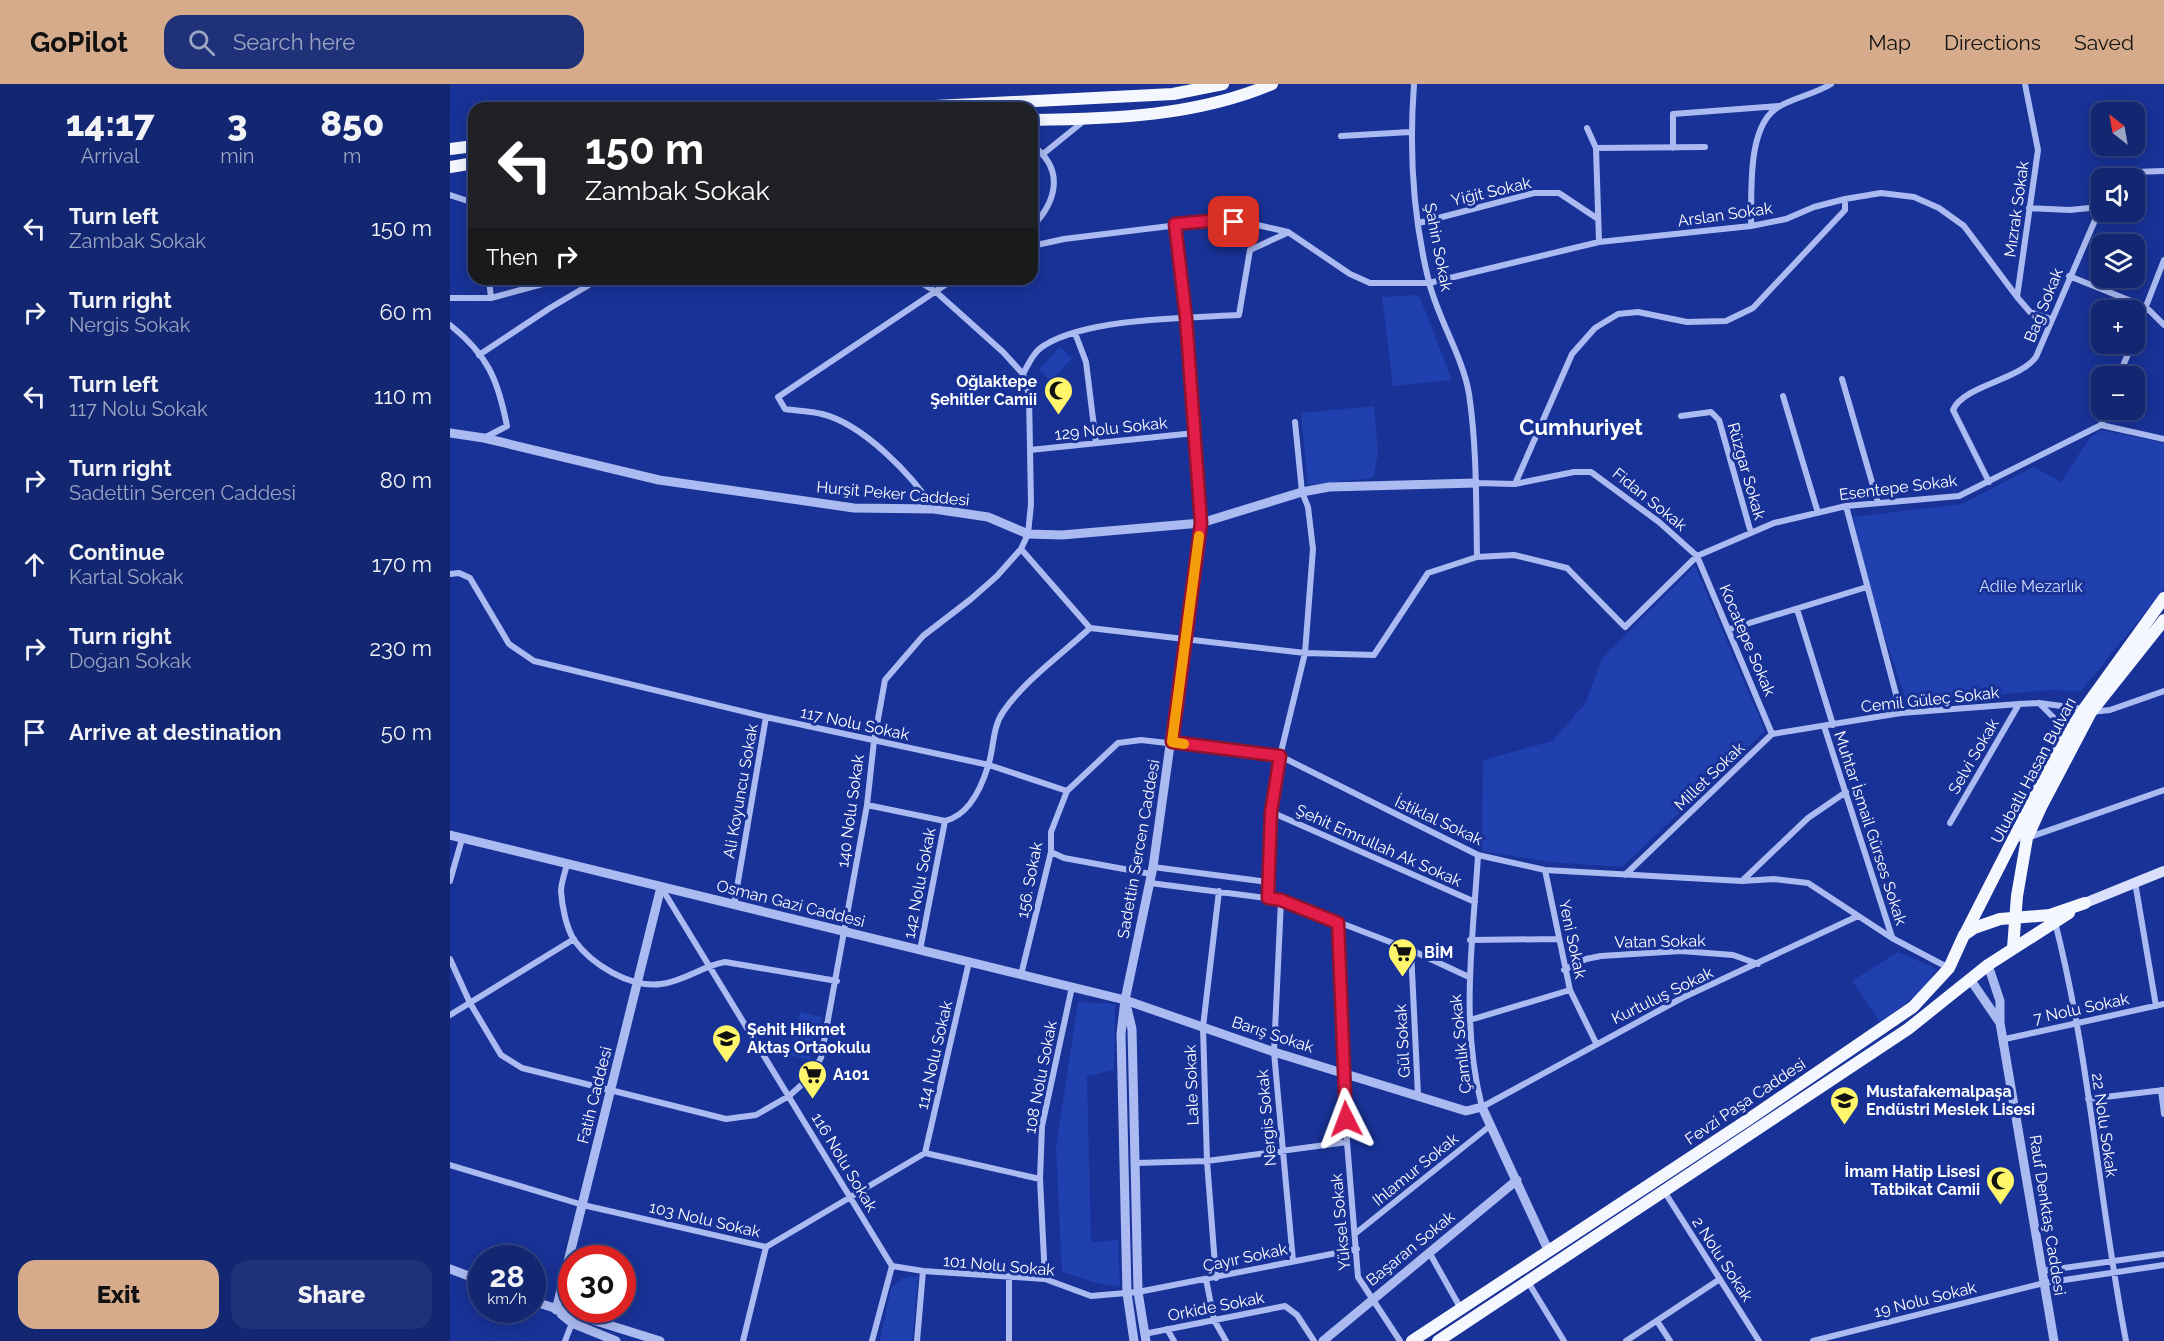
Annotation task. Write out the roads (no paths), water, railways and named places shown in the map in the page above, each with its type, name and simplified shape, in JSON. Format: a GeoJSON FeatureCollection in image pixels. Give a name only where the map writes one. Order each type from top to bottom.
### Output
{"type":"FeatureCollection","features":[{"type":"Feature","properties":{"kind":"main road"},"geometry":{"type":"LineString","coordinates":[[1038,103],[1173,94],[1223,84]]}},
{"type":"Feature","properties":{"kind":"main road"},"geometry":{"type":"LineString","coordinates":[[1038,120],[1179,111],[1227,100],[1272,84]]}},
{"type":"Feature","properties":{"kind":"main road"},"geometry":{"type":"LineString","coordinates":[[450,149],[468,147]]}},
{"type":"Feature","properties":{"kind":"main road"},"geometry":{"type":"LineString","coordinates":[[450,167],[468,165]]}},
{"type":"Feature","properties":{"kind":"main road","name":"Ulubatlı Hasan Bulvarı"},"geometry":{"type":"LineString","coordinates":[[2013,948],[2021,838],[2061,746],[2164,598]]}},
{"type":"Feature","properties":{"kind":"main road","name":"Ulubatlı Hasan Bulvarı"},"geometry":{"type":"LineString","coordinates":[[1964,935],[2021,838],[2087,710],[2164,620]]}},
{"type":"Feature","properties":{"kind":"main road","name":"Fevzi Paşa Caddesi"},"geometry":{"type":"LineString","coordinates":[[1438,1341],[1908,1029],[1988,965],[2052,918],[2164,872]]}},
{"type":"Feature","properties":{"kind":"main road","name":"Fevzi Paşa Caddesi"},"geometry":{"type":"LineString","coordinates":[[1412,1341],[1549,1252],[1913,1007],[1949,968],[1964,935],[1985,923],[2015,917],[2052,918]]}},
{"type":"Feature","properties":{"kind":"main road"},"geometry":{"type":"LineString","coordinates":[[1949,968],[1970,979]]}},
{"type":"Feature","properties":{"kind":"street","name":"Şahin Sokak"},"geometry":{"type":"LineString","coordinates":[[1414,84],[1410,132],[1419,223],[1429,283],[1468,392],[1476,483],[1477,557]]}},
{"type":"Feature","properties":{"kind":"street"},"geometry":{"type":"LineString","coordinates":[[1673,148],[1673,114],[1779,106],[1814,94],[1831,84]]}},
{"type":"Feature","properties":{"kind":"street","name":"Mızrak Sokak"},"geometry":{"type":"LineString","coordinates":[[2017,297],[2038,150],[2025,84]]}},
{"type":"Feature","properties":{"kind":"street"},"geometry":{"type":"LineString","coordinates":[[1751,226],[1755,140],[1779,106]]}},
{"type":"Feature","properties":{"kind":"street"},"geometry":{"type":"LineString","coordinates":[[1043,154],[1089,117]]}},
{"type":"Feature","properties":{"kind":"street"},"geometry":{"type":"LineString","coordinates":[[1587,128],[1596,148],[1599,242]]}},
{"type":"Feature","properties":{"kind":"street"},"geometry":{"type":"LineString","coordinates":[[1341,136],[1410,132]]}},
{"type":"Feature","properties":{"kind":"street"},"geometry":{"type":"LineString","coordinates":[[1596,148],[1705,147]]}},
{"type":"Feature","properties":{"kind":"street"},"geometry":{"type":"LineString","coordinates":[[1038,150],[1052,170],[1055,187],[1044,215],[1038,221]]}},
{"type":"Feature","properties":{"kind":"street"},"geometry":{"type":"LineString","coordinates":[[2145,172],[2164,171]]}},
{"type":"Feature","properties":{"kind":"street","name":"Yiğit Sokak"},"geometry":{"type":"LineString","coordinates":[[1419,223],[1534,193],[1559,193],[1598,219]]}},
{"type":"Feature","properties":{"kind":"street","name":"Arslan Sokak"},"geometry":{"type":"LineString","coordinates":[[1287,232],[1350,274],[1370,283],[1429,283],[1599,242],[1751,226],[1786,219],[1814,207],[1845,199],[1881,193],[1914,197],[1939,208],[1964,226],[2017,297]]}},
{"type":"Feature","properties":{"kind":"street"},"geometry":{"type":"LineString","coordinates":[[450,195],[468,201]]}},
{"type":"Feature","properties":{"kind":"street"},"geometry":{"type":"LineString","coordinates":[[1515,484],[1572,354],[1596,328],[1618,314],[1638,312],[1687,322],[1726,321],[1754,308],[1845,210],[1845,199]]}},
{"type":"Feature","properties":{"kind":"street"},"geometry":{"type":"LineString","coordinates":[[2028,208],[2070,210],[2091,207]]}},
{"type":"Feature","properties":{"kind":"street"},"geometry":{"type":"LineString","coordinates":[[1038,245],[1064,239],[1219,220],[1287,232]]}},
{"type":"Feature","properties":{"kind":"street","name":"Bağ Sokak"},"geometry":{"type":"LineString","coordinates":[[1989,482],[1953,410],[1956,403],[1967,396],[2031,365],[2093,222]]}},
{"type":"Feature","properties":{"kind":"street"},"geometry":{"type":"LineString","coordinates":[[1175,224],[1186,318],[1201,523]]}},
{"type":"Feature","properties":{"kind":"street"},"geometry":{"type":"LineString","coordinates":[[1023,374],[1034,354],[1044,345],[1075,333],[1098,327],[1239,315],[1250,250],[1287,232]]}},
{"type":"Feature","properties":{"kind":"street"},"geometry":{"type":"LineString","coordinates":[[2146,307],[2164,260]]}},
{"type":"Feature","properties":{"kind":"street"},"geometry":{"type":"LineString","coordinates":[[2069,276],[2146,307],[2164,325]]}},
{"type":"Feature","properties":{"kind":"street"},"geometry":{"type":"LineString","coordinates":[[490,285],[491,298]]}},
{"type":"Feature","properties":{"kind":"street"},"geometry":{"type":"LineString","coordinates":[[450,298],[491,298],[539,285]]}},
{"type":"Feature","properties":{"kind":"street"},"geometry":{"type":"LineString","coordinates":[[479,355],[549,308],[589,285]]}},
{"type":"Feature","properties":{"kind":"street"},"geometry":{"type":"LineString","coordinates":[[924,285],[935,291],[1003,352],[1023,374],[1029,396],[1028,534]]}},
{"type":"Feature","properties":{"kind":"street"},"geometry":{"type":"LineString","coordinates":[[934,509],[917,483],[858,431],[824,414],[785,409],[778,397],[944,285]]}},
{"type":"Feature","properties":{"kind":"street"},"geometry":{"type":"LineString","coordinates":[[2017,297],[2030,312],[2051,319]]}},
{"type":"Feature","properties":{"kind":"street"},"geometry":{"type":"LineString","coordinates":[[450,325],[471,342],[499,387],[507,426],[484,438]]}},
{"type":"Feature","properties":{"kind":"street"},"geometry":{"type":"LineString","coordinates":[[1075,333],[1086,362],[1096,443]]}},
{"type":"Feature","properties":{"kind":"street"},"geometry":{"type":"LineString","coordinates":[[1842,379],[1878,503]]}},
{"type":"Feature","properties":{"kind":"street"},"geometry":{"type":"LineString","coordinates":[[1783,396],[1818,513]]}},
{"type":"Feature","properties":{"kind":"street","name":"Rüzgar Sokak"},"geometry":{"type":"LineString","coordinates":[[1681,416],[1712,412],[1719,420],[1751,533]]}},
{"type":"Feature","properties":{"kind":"street"},"geometry":{"type":"LineString","coordinates":[[2103,420],[2101,425],[2164,439]]}},
{"type":"Feature","properties":{"kind":"street"},"geometry":{"type":"LineString","coordinates":[[1268,898],[1271,812],[1280,756],[1305,653],[1313,549],[1308,507],[1302,492],[1295,422]]}},
{"type":"Feature","properties":{"kind":"street","name":"Esentepe Sokak"},"geometry":{"type":"LineString","coordinates":[[1697,556],[1774,523],[1846,506],[1959,496],[2101,425]]}},
{"type":"Feature","properties":{"kind":"street","name":"Hurşit Peker Caddesi"},"geometry":{"type":"LineString","coordinates":[[450,433],[484,438],[659,480],[854,508],[934,509],[988,517],[1028,534],[1062,535],[1201,523],[1302,492],[1329,487],[1476,483]]}},
{"type":"Feature","properties":{"kind":"street","name":"129 Nolu Sokak"},"geometry":{"type":"LineString","coordinates":[[1030,450],[1195,433]]}},
{"type":"Feature","properties":{"kind":"street","name":"Fidan Sokak"},"geometry":{"type":"LineString","coordinates":[[1476,483],[1515,484],[1574,472],[1591,472],[1659,522],[1697,556]]}},
{"type":"Feature","properties":{"kind":"street"},"geometry":{"type":"LineString","coordinates":[[1846,506],[1901,713]]}},
{"type":"Feature","properties":{"kind":"street","name":"Sadettin Sercen Caddesi"},"geometry":{"type":"LineString","coordinates":[[1134,1341],[1127,1293],[1121,1034],[1125,1000],[1151,875],[1172,742],[1201,523]]}},
{"type":"Feature","properties":{"kind":"street","name":"140 Nolu Sokak"},"geometry":{"type":"LineString","coordinates":[[450,959],[470,1003],[501,1055],[522,1068],[726,1119],[756,1114],[789,1096],[807,1080],[821,1059],[837,981],[867,804],[874,741],[885,680],[923,636],[971,599],[1021,549],[1028,534]]}},
{"type":"Feature","properties":{"kind":"street"},"geometry":{"type":"LineString","coordinates":[[1021,549],[1090,628],[1305,653],[1374,655],[1428,573],[1477,557],[1514,555],[1567,568],[1625,627],[1697,556]]}},
{"type":"Feature","properties":{"kind":"street","name":"Kocatepe Sokak"},"geometry":{"type":"LineString","coordinates":[[1697,556],[1730,629],[1772,734]]}},
{"type":"Feature","properties":{"kind":"street","name":"117 Nolu Sokak"},"geometry":{"type":"LineString","coordinates":[[450,574],[459,573],[471,578],[509,644],[534,661],[766,717],[988,765],[1067,791]]}},
{"type":"Feature","properties":{"kind":"street"},"geometry":{"type":"LineString","coordinates":[[1730,629],[1867,587]]}},
{"type":"Feature","properties":{"kind":"street"},"geometry":{"type":"LineString","coordinates":[[1797,609],[1833,725]]}},
{"type":"Feature","properties":{"kind":"street","name":"142 Nolu Sokak"},"geometry":{"type":"LineString","coordinates":[[920,950],[945,821],[958,818],[968,808],[988,765],[1001,715],[1012,699],[1090,628]]}},
{"type":"Feature","properties":{"kind":"street","name":"Cemil Güleç Sokak"},"geometry":{"type":"LineString","coordinates":[[1824,726],[1901,713],[2019,704],[2039,703],[2087,710],[2110,710],[2164,691]]}},
{"type":"Feature","properties":{"kind":"street"},"geometry":{"type":"LineString","coordinates":[[2039,703],[2054,718],[2061,746]]}},
{"type":"Feature","properties":{"kind":"street","name":"Selvi Sokak"},"geometry":{"type":"LineString","coordinates":[[1950,823],[2019,704]]}},
{"type":"Feature","properties":{"kind":"street","name":"Ali Koyuncu Sokak"},"geometry":{"type":"LineString","coordinates":[[734,905],[766,717]]}},
{"type":"Feature","properties":{"kind":"street"},"geometry":{"type":"LineString","coordinates":[[1772,734],[1824,726]]}},
{"type":"Feature","properties":{"kind":"street","name":"Muhtar İsmail Gürses Sokak"},"geometry":{"type":"LineString","coordinates":[[1824,726],[1892,938]]}},
{"type":"Feature","properties":{"kind":"street","name":"Millet Sokak"},"geometry":{"type":"LineString","coordinates":[[1625,875],[1772,734]]}},
{"type":"Feature","properties":{"kind":"street"},"geometry":{"type":"LineString","coordinates":[[1067,791],[1118,743],[1141,740],[1172,742],[1280,756]]}},
{"type":"Feature","properties":{"kind":"street","name":"İstiklal Sokak"},"geometry":{"type":"LineString","coordinates":[[1280,756],[1478,855],[1545,870],[1742,881],[1774,879],[1808,883],[1892,938],[1949,968]]}},
{"type":"Feature","properties":{"kind":"street"},"geometry":{"type":"LineString","coordinates":[[2021,838],[2164,790]]}},
{"type":"Feature","properties":{"kind":"street","name":"156. Sokak"},"geometry":{"type":"LineString","coordinates":[[1021,975],[1051,852],[1051,832],[1067,791]]}},
{"type":"Feature","properties":{"kind":"street"},"geometry":{"type":"LineString","coordinates":[[1742,881],[1808,818],[1845,792]]}},
{"type":"Feature","properties":{"kind":"street"},"geometry":{"type":"LineString","coordinates":[[867,804],[945,821]]}},
{"type":"Feature","properties":{"kind":"street","name":"Şehit Emrullah Ak Sokak"},"geometry":{"type":"LineString","coordinates":[[1271,812],[1475,902]]}},
{"type":"Feature","properties":{"kind":"street","name":"Osman Gazi Caddesi"},"geometry":{"type":"LineString","coordinates":[[450,835],[1125,1000]]}},
{"type":"Feature","properties":{"kind":"street"},"geometry":{"type":"LineString","coordinates":[[450,881],[462,839]]}},
{"type":"Feature","properties":{"kind":"street"},"geometry":{"type":"LineString","coordinates":[[1051,852],[1064,858],[1219,891],[1281,900],[1411,950],[1468,977]]}},
{"type":"Feature","properties":{"kind":"street","name":"Çamlık Sokak"},"geometry":{"type":"LineString","coordinates":[[1478,855],[1468,977],[1476,1083],[1482,1107],[1549,1252]]}},
{"type":"Feature","properties":{"kind":"street"},"geometry":{"type":"LineString","coordinates":[[567,864],[561,890],[566,918],[574,939],[591,957],[614,973],[638,984],[674,982],[692,976],[709,965],[725,962],[837,981]]}},
{"type":"Feature","properties":{"kind":"street","name":"Yeni Sokak"},"geometry":{"type":"LineString","coordinates":[[1545,870],[1564,970],[1570,990],[1596,1043]]}},
{"type":"Feature","properties":{"kind":"street"},"geometry":{"type":"LineString","coordinates":[[1151,875],[1268,882]]}},
{"type":"Feature","properties":{"kind":"street"},"geometry":{"type":"LineString","coordinates":[[2135,882],[2156,1006]]}},
{"type":"Feature","properties":{"kind":"street","name":"116 Nolu Sokak"},"geometry":{"type":"LineString","coordinates":[[661,887],[892,1266]]}},
{"type":"Feature","properties":{"kind":"street","name":"Fatih Caddesi"},"geometry":{"type":"LineString","coordinates":[[556,1310],[661,887]]}},
{"type":"Feature","properties":{"kind":"street","name":"Lale Sokak"},"geometry":{"type":"LineString","coordinates":[[1216,1278],[1207,1161],[1203,1027],[1219,891]]}},
{"type":"Feature","properties":{"kind":"street","name":"Nergis Sokak"},"geometry":{"type":"LineString","coordinates":[[1281,900],[1274,1052],[1281,1151],[1293,1261]]}},
{"type":"Feature","properties":{"kind":"street","name":"Kurtuluş Sokak"},"geometry":{"type":"LineString","coordinates":[[1482,1107],[1682,998],[1858,916]]}},
{"type":"Feature","properties":{"kind":"street","name":"22 Nolu Sokak"},"geometry":{"type":"LineString","coordinates":[[2052,918],[2077,1022],[2112,1272],[2126,1341]]}},
{"type":"Feature","properties":{"kind":"street","name":"Yüksel Sokak"},"geometry":{"type":"LineString","coordinates":[[1338,923],[1347,1142],[1358,1277],[1400,1341]]}},
{"type":"Feature","properties":{"kind":"street"},"geometry":{"type":"LineString","coordinates":[[450,1015],[574,939]]}},
{"type":"Feature","properties":{"kind":"street"},"geometry":{"type":"LineString","coordinates":[[1470,940],[1559,939]]}},
{"type":"Feature","properties":{"kind":"street","name":"Gül Sokak"},"geometry":{"type":"LineString","coordinates":[[1411,950],[1418,1095]]}},
{"type":"Feature","properties":{"kind":"street","name":"Vatan Sokak"},"geometry":{"type":"LineString","coordinates":[[1564,970],[1586,959],[1600,956],[1680,951],[1733,955],[1758,964]]}},
{"type":"Feature","properties":{"kind":"street","name":"114 Nolu Sokak"},"geometry":{"type":"LineString","coordinates":[[925,1153],[969,962]]}},
{"type":"Feature","properties":{"kind":"street"},"geometry":{"type":"LineString","coordinates":[[1988,965],[2000,1001],[2000,1023]]}},
{"type":"Feature","properties":{"kind":"street"},"geometry":{"type":"LineString","coordinates":[[1970,979],[2000,1023]]}},
{"type":"Feature","properties":{"kind":"street","name":"108 Nolu Sokak"},"geometry":{"type":"LineString","coordinates":[[1045,1279],[1040,1179],[1042,1126],[1072,987]]}},
{"type":"Feature","properties":{"kind":"street"},"geometry":{"type":"LineString","coordinates":[[1470,1020],[1570,990]]}},
{"type":"Feature","properties":{"kind":"street","name":"Sadettin Sercen Caddesi"},"geometry":{"type":"LineString","coordinates":[[1125,1000],[1132,1029],[1138,1292],[1145,1337]]}},
{"type":"Feature","properties":{"kind":"street","name":"Barış Sokak"},"geometry":{"type":"LineString","coordinates":[[1125,1000],[1274,1052],[1466,1111],[1482,1107]]}},
{"type":"Feature","properties":{"kind":"street","name":"7 Nolu Sokak"},"geometry":{"type":"LineString","coordinates":[[2004,1039],[2164,1004]]}},
{"type":"Feature","properties":{"kind":"street","name":"Rauf Denktaş Caddesi"},"geometry":{"type":"LineString","coordinates":[[2000,1023],[2054,1341]]}},
{"type":"Feature","properties":{"kind":"street"},"geometry":{"type":"LineString","coordinates":[[2088,1099],[2162,1090],[2164,1114]]}},
{"type":"Feature","properties":{"kind":"street","name":"Ihlamur Sokak"},"geometry":{"type":"LineString","coordinates":[[1356,1233],[1491,1125]]}},
{"type":"Feature","properties":{"kind":"street"},"geometry":{"type":"LineString","coordinates":[[1135,1163],[1207,1161],[1347,1142]]}},
{"type":"Feature","properties":{"kind":"street"},"geometry":{"type":"LineString","coordinates":[[925,1153],[1040,1179]]}},
{"type":"Feature","properties":{"kind":"street","name":"103 Nolu Sokak"},"geometry":{"type":"LineString","coordinates":[[450,1165],[583,1205],[766,1247],[925,1153]]}},
{"type":"Feature","properties":{"kind":"street","name":"Başaran Sokak"},"geometry":{"type":"LineString","coordinates":[[1323,1341],[1517,1180]]}},
{"type":"Feature","properties":{"kind":"street","name":"2 Nolu Sokak"},"geometry":{"type":"LineString","coordinates":[[1664,1191],[1759,1341]]}},
{"type":"Feature","properties":{"kind":"street"},"geometry":{"type":"LineString","coordinates":[[743,1341],[766,1247]]}},
{"type":"Feature","properties":{"kind":"street","name":"Çayır Sokak"},"geometry":{"type":"LineString","coordinates":[[1138,1292],[1357,1249]]}},
{"type":"Feature","properties":{"kind":"street"},"geometry":{"type":"LineString","coordinates":[[1429,1252],[1461,1309]]}},
{"type":"Feature","properties":{"kind":"street"},"geometry":{"type":"LineString","coordinates":[[2042,1270],[2164,1254]]}},
{"type":"Feature","properties":{"kind":"street","name":"19 Nolu Sokak"},"geometry":{"type":"LineString","coordinates":[[1813,1341],[2044,1283],[2164,1265]]}},
{"type":"Feature","properties":{"kind":"street"},"geometry":{"type":"LineString","coordinates":[[872,1341],[892,1266]]}},
{"type":"Feature","properties":{"kind":"street","name":"101 Nolu Sokak"},"geometry":{"type":"LineString","coordinates":[[892,1266],[922,1271],[1045,1279],[1091,1296],[1138,1292]]}},
{"type":"Feature","properties":{"kind":"street"},"geometry":{"type":"LineString","coordinates":[[450,1269],[468,1276]]}},
{"type":"Feature","properties":{"kind":"street"},"geometry":{"type":"LineString","coordinates":[[917,1341],[922,1271]]}},
{"type":"Feature","properties":{"kind":"street"},"geometry":{"type":"LineString","coordinates":[[1009,1276],[1009,1341]]}},
{"type":"Feature","properties":{"kind":"street"},"geometry":{"type":"LineString","coordinates":[[1206,1279],[1214,1320],[1226,1341]]}},
{"type":"Feature","properties":{"kind":"street"},"geometry":{"type":"LineString","coordinates":[[1626,1341],[1720,1279]]}},
{"type":"Feature","properties":{"kind":"street"},"geometry":{"type":"LineString","coordinates":[[1528,1282],[1564,1341]]}},
{"type":"Feature","properties":{"kind":"street"},"geometry":{"type":"LineString","coordinates":[[546,1306],[660,1341]]}},
{"type":"Feature","properties":{"kind":"street","name":"Orkide Sokak"},"geometry":{"type":"LineString","coordinates":[[1145,1337],[1167,1329],[1285,1306],[1293,1309],[1314,1341]]}},
{"type":"Feature","properties":{"kind":"street"},"geometry":{"type":"LineString","coordinates":[[1657,1321],[1670,1341]]}},
{"type":"Feature","properties":{"kind":"street"},"geometry":{"type":"LineString","coordinates":[[565,1341],[572,1323],[616,1341]]}},
{"type":"Feature","properties":{"kind":"street"},"geometry":{"type":"LineString","coordinates":[[1167,1329],[1174,1341]]}},
{"type":"Feature","properties":{"kind":"place","name":"Oğlaktepe Şehitler Camii"},"geometry":{"type":"Point","coordinates":[1058,416]}},
{"type":"Feature","properties":{"kind":"place","name":"BİM"},"geometry":{"type":"Point","coordinates":[1403,978]}},
{"type":"Feature","properties":{"kind":"place","name":"Şehit Hikmet Aktaş Ortaokulu"},"geometry":{"type":"Point","coordinates":[726,1064]}},
{"type":"Feature","properties":{"kind":"place","name":"A101"},"geometry":{"type":"Point","coordinates":[812,1100]}},
{"type":"Feature","properties":{"kind":"place","name":"Mustafakemalpaşa Endüstri Meslek Lisesi"},"geometry":{"type":"Point","coordinates":[1845,1126]}},
{"type":"Feature","properties":{"kind":"place","name":"İmam Hatip Lisesi Tatbikat Camii"},"geometry":{"type":"Point","coordinates":[2001,1206]}},
{"type":"Feature","properties":{"kind":"district","name":"Cumhuriyet"},"geometry":{"type":"Point","coordinates":[1581,427]}},
{"type":"Feature","properties":{"kind":"park label","name":"Adile Mezarlık"},"geometry":{"type":"Point","coordinates":[2031,586]}}]}
